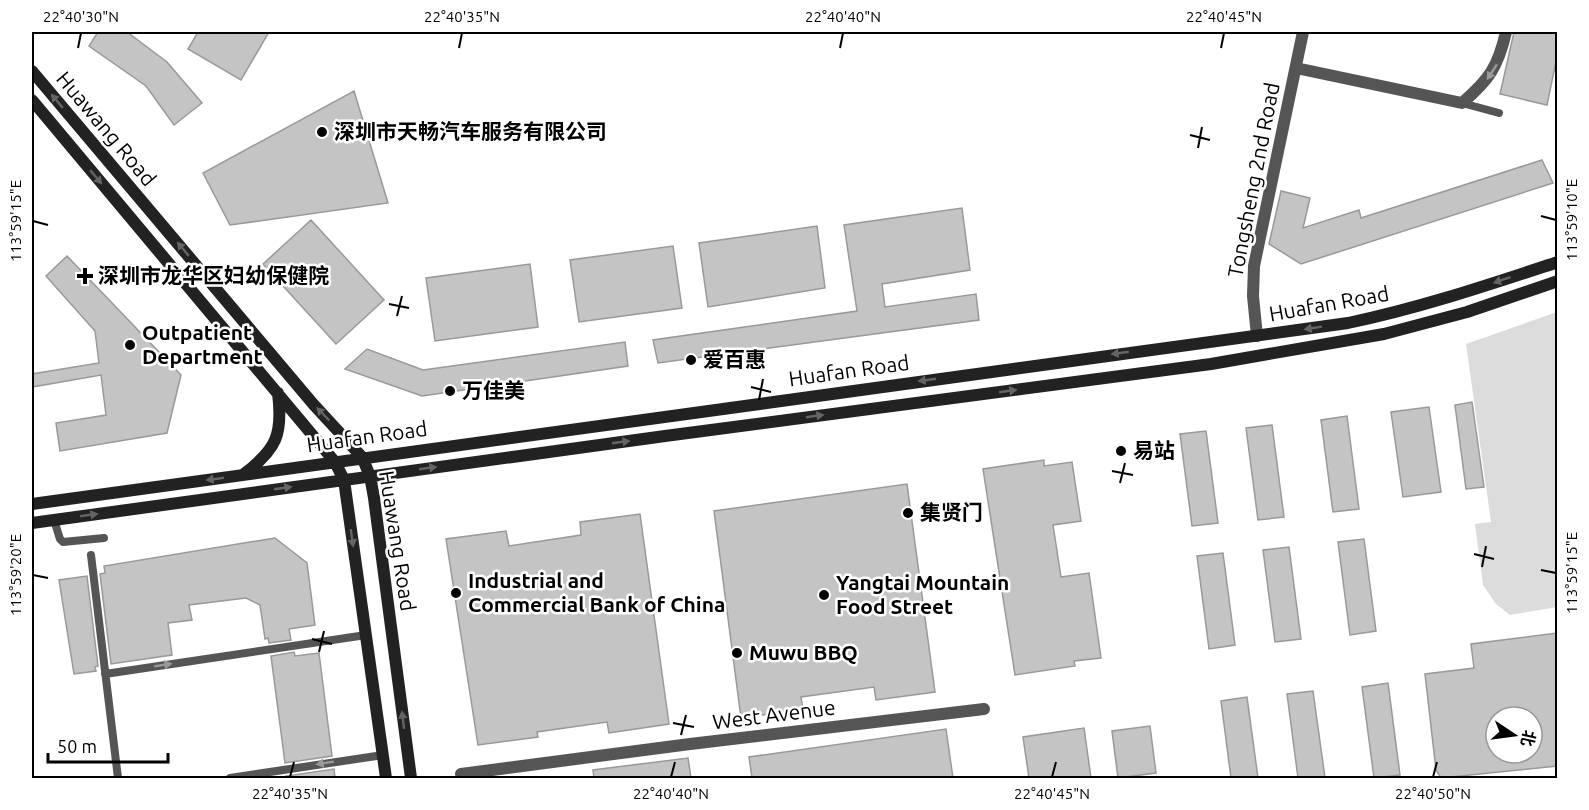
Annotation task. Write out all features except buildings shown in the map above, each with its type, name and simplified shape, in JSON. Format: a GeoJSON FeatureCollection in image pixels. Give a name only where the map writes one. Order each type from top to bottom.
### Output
{"type":"FeatureCollection","features":[{"type":"Feature","properties":{"kind":"main road","name":"Huawang Road"},"geometry":{"type":"LineString","coordinates":[[32,71],[314,405],[362,457],[370,476],[380,540],[411,778]]}},
{"type":"Feature","properties":{"kind":"main road","name":"Huawang Road"},"geometry":{"type":"LineString","coordinates":[[32,100],[335,462],[344,480],[386,778]]}},
{"type":"Feature","properties":{"kind":"main road","name":"Huafan Road"},"geometry":{"type":"LineString","coordinates":[[32,504],[1348,322],[1418,307],[1557,262]]}},
{"type":"Feature","properties":{"kind":"main road","name":"Huafan Road"},"geometry":{"type":"LineString","coordinates":[[32,523],[1211,364],[1351,341],[1467,312],[1557,281]]}},
{"type":"Feature","properties":{"kind":"main road"},"geometry":{"type":"LineString","coordinates":[[243,475],[265,456],[276,438],[280,421],[279,393]]}},
{"type":"Feature","properties":{"kind":"street","name":"Tongsheng 2nd Road"},"geometry":{"type":"LineString","coordinates":[[1257,336],[1253,296],[1254,266],[1303,32]]}},
{"type":"Feature","properties":{"kind":"street"},"geometry":{"type":"LineString","coordinates":[[1296,68],[1462,103],[1481,87],[1491,74],[1498,62],[1506,32]]}},
{"type":"Feature","properties":{"kind":"street","name":"West Avenue"},"geometry":{"type":"LineString","coordinates":[[461,774],[984,709]]}},
{"type":"Feature","properties":{"kind":"lane"},"geometry":{"type":"LineString","coordinates":[[1462,103],[1499,113]]}},
{"type":"Feature","properties":{"kind":"lane"},"geometry":{"type":"LineString","coordinates":[[54,520],[63,542],[104,538]]}},
{"type":"Feature","properties":{"kind":"lane"},"geometry":{"type":"LineString","coordinates":[[91,555],[118,778]]}},
{"type":"Feature","properties":{"kind":"lane"},"geometry":{"type":"LineString","coordinates":[[105,674],[366,635]]}},
{"type":"Feature","properties":{"kind":"lane"},"geometry":{"type":"LineString","coordinates":[[230,778],[382,755]]}},
{"type":"Feature","properties":{"kind":"shaded area"},"geometry":{"type":"Polygon","coordinates":[[[1557,312],[1557,607],[1510,615],[1496,604],[1483,585],[1475,524],[1491,522],[1466,344],[1557,312]]]}},
{"type":"Feature","properties":{"kind":"place","name":"深圳市天畅汽车服务有限公司"},"geometry":{"type":"Point","coordinates":[322,132]}},
{"type":"Feature","properties":{"kind":"place","name":"深圳市龙华区妇幼保健院"},"geometry":{"type":"Point","coordinates":[85,276]}},
{"type":"Feature","properties":{"kind":"place","name":"Outpatient Department"},"geometry":{"type":"Point","coordinates":[130,345]}},
{"type":"Feature","properties":{"kind":"place","name":"爱百惠"},"geometry":{"type":"Point","coordinates":[691,360]}},
{"type":"Feature","properties":{"kind":"place","name":"万佳美"},"geometry":{"type":"Point","coordinates":[450,391]}},
{"type":"Feature","properties":{"kind":"place","name":"易站"},"geometry":{"type":"Point","coordinates":[1121,451]}},
{"type":"Feature","properties":{"kind":"place","name":"集贤门"},"geometry":{"type":"Point","coordinates":[908,513]}},
{"type":"Feature","properties":{"kind":"place","name":"Industrial and Commercial Bank of China"},"geometry":{"type":"Point","coordinates":[456,593]}},
{"type":"Feature","properties":{"kind":"place","name":"Yangtai Mountain Food Street"},"geometry":{"type":"Point","coordinates":[824,595]}},
{"type":"Feature","properties":{"kind":"place","name":"Muwu BBQ"},"geometry":{"type":"Point","coordinates":[737,653]}}]}
